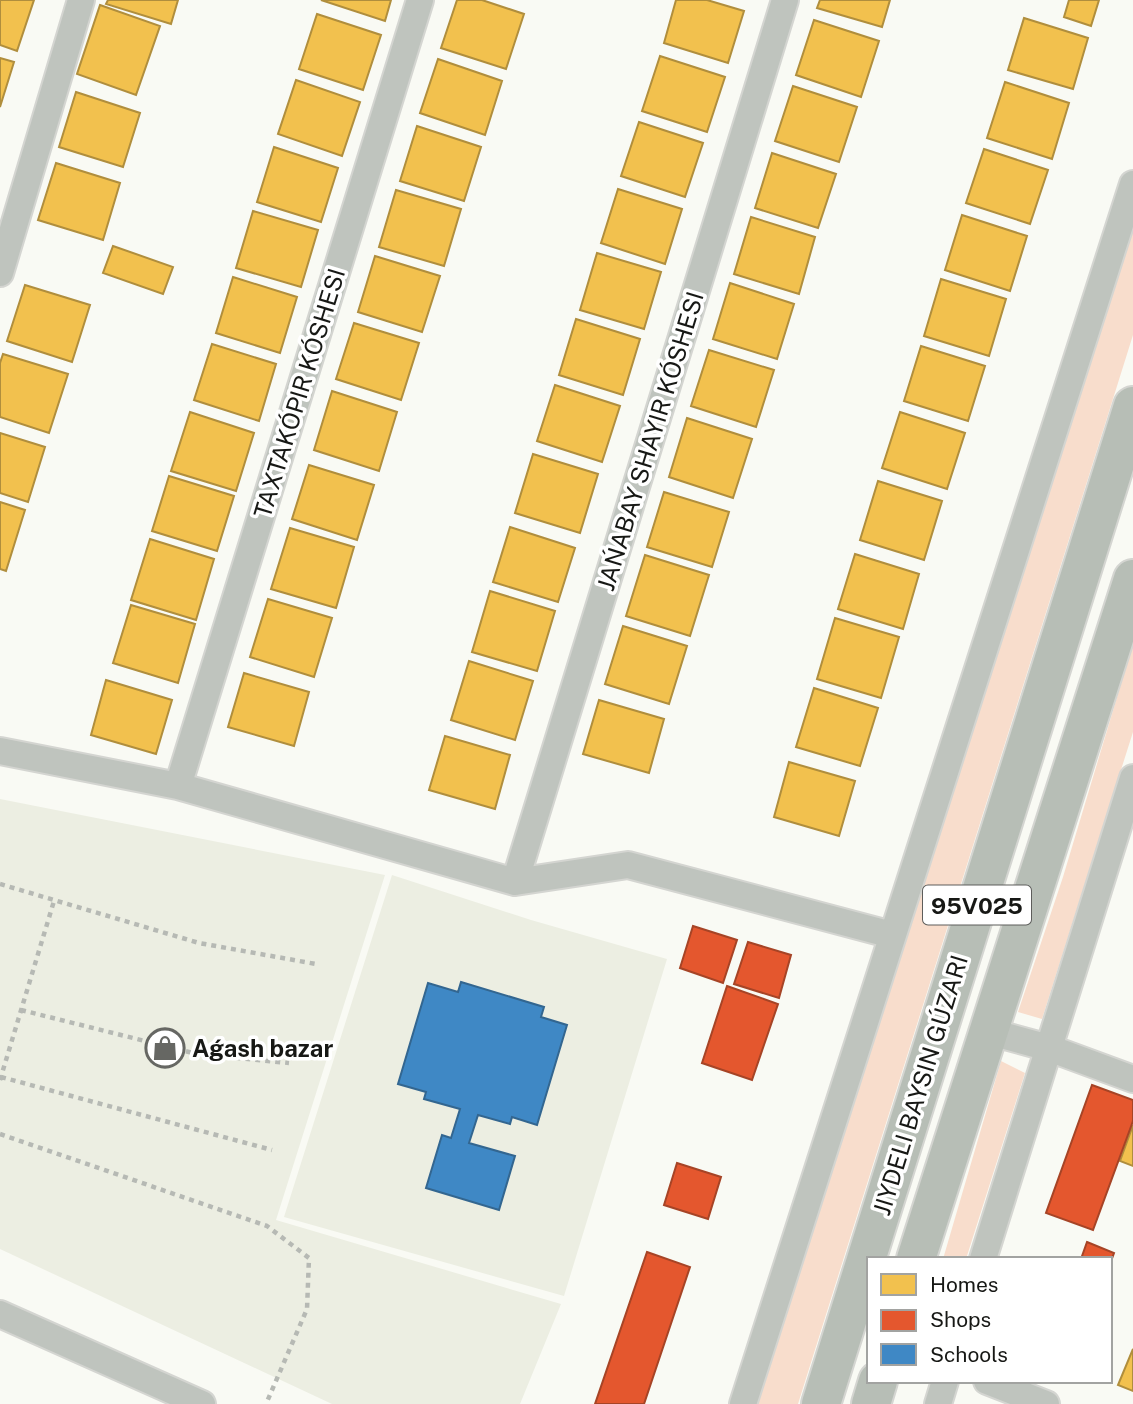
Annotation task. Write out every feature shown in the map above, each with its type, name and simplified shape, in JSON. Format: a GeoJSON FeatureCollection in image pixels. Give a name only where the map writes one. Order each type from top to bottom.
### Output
{"type":"FeatureCollection","features":[{"type":"Feature","properties":{"kind":"main road","name":"95V025"},"geometry":{"type":"LineString","coordinates":[[821,1404],[1133,406]]}},
{"type":"Feature","properties":{"kind":"main road","name":"95V025"},"geometry":{"type":"LineString","coordinates":[[917,1257],[1133,579]]}},
{"type":"Feature","properties":{"kind":"main road"},"geometry":{"type":"LineString","coordinates":[[871,1404],[877,1383]]}},
{"type":"Feature","properties":{"kind":"street"},"geometry":{"type":"LineString","coordinates":[[0,273],[81,0]]}},
{"type":"Feature","properties":{"kind":"street","name":"TAXTAKÓPIR KÓSHESI"},"geometry":{"type":"LineString","coordinates":[[178,786],[420,0]]}},
{"type":"Feature","properties":{"kind":"street"},"geometry":{"type":"LineString","coordinates":[[514,881],[785,0]]}},
{"type":"Feature","properties":{"kind":"street"},"geometry":{"type":"LineString","coordinates":[[743,1404],[1133,184]]}},
{"type":"Feature","properties":{"kind":"street"},"geometry":{"type":"LineString","coordinates":[[0,751],[178,786],[514,881],[628,865],[892,935]]}},
{"type":"Feature","properties":{"kind":"street"},"geometry":{"type":"LineString","coordinates":[[984,1257],[1133,778]]}},
{"type":"Feature","properties":{"kind":"street"},"geometry":{"type":"LineString","coordinates":[[987,1031],[1049,1048],[1133,1079]]}},
{"type":"Feature","properties":{"kind":"street"},"geometry":{"type":"LineString","coordinates":[[1,1320],[202,1404]]}},
{"type":"Feature","properties":{"kind":"street"},"geometry":{"type":"LineString","coordinates":[[938,1404],[944,1383]]}},
{"type":"Feature","properties":{"kind":"street"},"geometry":{"type":"LineString","coordinates":[[992,1383],[1046,1404]]}},
{"type":"Feature","properties":{"kind":"path"},"geometry":{"type":"LineString","coordinates":[[0,884],[199,943],[316,964]]}},
{"type":"Feature","properties":{"kind":"path"},"geometry":{"type":"LineString","coordinates":[[54,901],[1,1079],[272,1150]]}},
{"type":"Feature","properties":{"kind":"path"},"geometry":{"type":"LineString","coordinates":[[21,1010],[197,1054],[289,1063]]}},
{"type":"Feature","properties":{"kind":"path"},"geometry":{"type":"LineString","coordinates":[[0,1134],[267,1226],[309,1258],[307,1309],[267,1404]]}},
{"type":"Feature","properties":{"kind":"shaded area"},"geometry":{"type":"Polygon","coordinates":[[[1133,229],[1133,335],[798,1404],[758,1404],[1133,229]]]}},
{"type":"Feature","properties":{"kind":"shaded area"},"geometry":{"type":"Polygon","coordinates":[[[1133,644],[1133,732],[1042,1019],[1018,1012],[1063,877],[1133,644]]]}},
{"type":"Feature","properties":{"kind":"shaded area","name":"Aǵash bazar"},"geometry":{"type":"Polygon","coordinates":[[[0,799],[385,875],[276,1220],[561,1304],[520,1404],[332,1404],[0,1249],[0,799]]]}},
{"type":"Feature","properties":{"kind":"shaded area"},"geometry":{"type":"Polygon","coordinates":[[[392,875],[531,920],[667,959],[564,1296],[284,1217],[392,875]]]}},
{"type":"Feature","properties":{"kind":"shaded area"},"geometry":{"type":"Polygon","coordinates":[[[1001,1061],[1025,1073],[967,1257],[944,1257],[1001,1061]]]}},
{"type":"Feature","properties":{"kind":"building: Homes"},"geometry":{"type":"Polygon","coordinates":[[[0,0],[34,0],[17,51],[0,45],[0,0]]]}},
{"type":"Feature","properties":{"kind":"building: Homes"},"geometry":{"type":"Polygon","coordinates":[[[108,0],[178,0],[171,24],[106,4],[108,0]]]}},
{"type":"Feature","properties":{"kind":"building: Homes"},"geometry":{"type":"Polygon","coordinates":[[[321,0],[391,0],[385,21],[321,0]]]}},
{"type":"Feature","properties":{"kind":"building: Homes"},"geometry":{"type":"Polygon","coordinates":[[[457,0],[482,0],[524,14],[506,69],[441,48],[457,0]]]}},
{"type":"Feature","properties":{"kind":"building: Homes"},"geometry":{"type":"Polygon","coordinates":[[[676,0],[707,0],[744,11],[728,63],[664,43],[676,0]]]}},
{"type":"Feature","properties":{"kind":"building: Homes"},"geometry":{"type":"Polygon","coordinates":[[[820,0],[890,0],[882,27],[817,8],[820,0]]]}},
{"type":"Feature","properties":{"kind":"building: Homes"},"geometry":{"type":"Polygon","coordinates":[[[1069,0],[1099,0],[1091,26],[1064,17],[1069,0]]]}},
{"type":"Feature","properties":{"kind":"building: Homes"},"geometry":{"type":"Polygon","coordinates":[[[100,5],[160,26],[136,95],[77,74],[100,5]]]}},
{"type":"Feature","properties":{"kind":"building: Homes"},"geometry":{"type":"Polygon","coordinates":[[[317,14],[381,35],[363,90],[299,69],[317,14]]]}},
{"type":"Feature","properties":{"kind":"building: Homes"},"geometry":{"type":"Polygon","coordinates":[[[1024,18],[1088,38],[1073,89],[1008,70],[1024,18]]]}},
{"type":"Feature","properties":{"kind":"building: Homes"},"geometry":{"type":"Polygon","coordinates":[[[814,20],[879,41],[861,97],[796,75],[814,20]]]}},
{"type":"Feature","properties":{"kind":"building: Homes"},"geometry":{"type":"Polygon","coordinates":[[[660,56],[725,77],[707,132],[642,111],[660,56]]]}},
{"type":"Feature","properties":{"kind":"building: Homes"},"geometry":{"type":"Polygon","coordinates":[[[0,58],[14,62],[0,107],[0,58]]]}},
{"type":"Feature","properties":{"kind":"building: Homes"},"geometry":{"type":"Polygon","coordinates":[[[438,59],[502,81],[485,135],[420,113],[438,59]]]}},
{"type":"Feature","properties":{"kind":"building: Homes"},"geometry":{"type":"Polygon","coordinates":[[[296,80],[360,102],[342,156],[278,134],[296,80]]]}},
{"type":"Feature","properties":{"kind":"building: Homes"},"geometry":{"type":"Polygon","coordinates":[[[1005,82],[1069,103],[1052,159],[987,138],[1005,82]]]}},
{"type":"Feature","properties":{"kind":"building: Homes"},"geometry":{"type":"Polygon","coordinates":[[[793,86],[857,107],[839,162],[775,141],[793,86]]]}},
{"type":"Feature","properties":{"kind":"building: Homes"},"geometry":{"type":"Polygon","coordinates":[[[76,92],[140,113],[123,167],[59,147],[76,92]]]}},
{"type":"Feature","properties":{"kind":"building: Homes"},"geometry":{"type":"Polygon","coordinates":[[[639,122],[703,143],[685,197],[621,176],[639,122]]]}},
{"type":"Feature","properties":{"kind":"building: Homes"},"geometry":{"type":"Polygon","coordinates":[[[417,126],[481,147],[464,201],[400,181],[417,126]]]}},
{"type":"Feature","properties":{"kind":"building: Homes"},"geometry":{"type":"Polygon","coordinates":[[[274,147],[338,168],[321,222],[257,202],[274,147]]]}},
{"type":"Feature","properties":{"kind":"building: Homes"},"geometry":{"type":"Polygon","coordinates":[[[984,149],[1048,170],[1030,224],[966,203],[984,149]]]}},
{"type":"Feature","properties":{"kind":"building: Homes"},"geometry":{"type":"Polygon","coordinates":[[[772,153],[836,174],[818,228],[755,208],[772,153]]]}},
{"type":"Feature","properties":{"kind":"building: Homes"},"geometry":{"type":"Polygon","coordinates":[[[56,163],[120,183],[103,240],[38,220],[56,163]]]}},
{"type":"Feature","properties":{"kind":"building: Homes"},"geometry":{"type":"Polygon","coordinates":[[[618,189],[682,209],[665,264],[601,243],[618,189]]]}},
{"type":"Feature","properties":{"kind":"building: Homes"},"geometry":{"type":"Polygon","coordinates":[[[396,190],[461,209],[444,266],[379,247],[396,190]]]}},
{"type":"Feature","properties":{"kind":"building: Homes"},"geometry":{"type":"Polygon","coordinates":[[[253,211],[318,230],[301,287],[236,268],[253,211]]]}},
{"type":"Feature","properties":{"kind":"building: Homes"},"geometry":{"type":"Polygon","coordinates":[[[962,215],[1027,236],[1010,291],[945,270],[962,215]]]}},
{"type":"Feature","properties":{"kind":"building: Homes"},"geometry":{"type":"Polygon","coordinates":[[[751,217],[815,237],[799,294],[734,274],[751,217]]]}},
{"type":"Feature","properties":{"kind":"building: Homes"},"geometry":{"type":"Polygon","coordinates":[[[113,246],[173,267],[163,294],[103,273],[113,246]]]}},
{"type":"Feature","properties":{"kind":"building: Homes"},"geometry":{"type":"Polygon","coordinates":[[[597,253],[661,272],[644,329],[580,310],[597,253]]]}},
{"type":"Feature","properties":{"kind":"building: Homes"},"geometry":{"type":"Polygon","coordinates":[[[375,256],[440,276],[422,332],[358,312],[375,256]]]}},
{"type":"Feature","properties":{"kind":"building: Homes"},"geometry":{"type":"Polygon","coordinates":[[[233,277],[297,297],[280,353],[216,333],[233,277]]]}},
{"type":"Feature","properties":{"kind":"building: Homes"},"geometry":{"type":"Polygon","coordinates":[[[941,279],[1006,299],[989,356],[924,336],[941,279]]]}},
{"type":"Feature","properties":{"kind":"building: Homes"},"geometry":{"type":"Polygon","coordinates":[[[730,283],[794,304],[777,359],[713,339],[730,283]]]}},
{"type":"Feature","properties":{"kind":"building: Homes"},"geometry":{"type":"Polygon","coordinates":[[[25,285],[90,305],[72,362],[7,341],[25,285]]]}},
{"type":"Feature","properties":{"kind":"building: Homes"},"geometry":{"type":"Polygon","coordinates":[[[576,319],[640,339],[623,395],[559,375],[576,319]]]}},
{"type":"Feature","properties":{"kind":"building: Homes"},"geometry":{"type":"Polygon","coordinates":[[[354,323],[419,343],[401,400],[336,379],[354,323]]]}},
{"type":"Feature","properties":{"kind":"building: Homes"},"geometry":{"type":"Polygon","coordinates":[[[212,344],[276,364],[259,421],[194,400],[212,344]]]}},
{"type":"Feature","properties":{"kind":"building: Homes"},"geometry":{"type":"Polygon","coordinates":[[[921,346],[985,366],[968,421],[904,401],[921,346]]]}},
{"type":"Feature","properties":{"kind":"building: Homes"},"geometry":{"type":"Polygon","coordinates":[[[709,350],[774,370],[756,427],[691,406],[709,350]]]}},
{"type":"Feature","properties":{"kind":"building: Homes"},"geometry":{"type":"Polygon","coordinates":[[[3,354],[68,374],[49,433],[0,417],[0,363],[3,354]]]}},
{"type":"Feature","properties":{"kind":"building: Homes"},"geometry":{"type":"Polygon","coordinates":[[[555,385],[620,406],[602,462],[537,441],[555,385]]]}},
{"type":"Feature","properties":{"kind":"building: Homes"},"geometry":{"type":"Polygon","coordinates":[[[332,391],[397,412],[379,471],[314,450],[332,391]]]}},
{"type":"Feature","properties":{"kind":"building: Homes"},"geometry":{"type":"Polygon","coordinates":[[[190,412],[254,433],[236,491],[171,471],[190,412]]]}},
{"type":"Feature","properties":{"kind":"building: Homes"},"geometry":{"type":"Polygon","coordinates":[[[900,412],[965,433],[947,489],[882,468],[900,412]]]}},
{"type":"Feature","properties":{"kind":"building: Homes"},"geometry":{"type":"Polygon","coordinates":[[[687,418],[752,439],[733,498],[669,477],[687,418]]]}},
{"type":"Feature","properties":{"kind":"building: Homes"},"geometry":{"type":"Polygon","coordinates":[[[0,433],[45,447],[28,502],[0,493],[0,433]]]}},
{"type":"Feature","properties":{"kind":"building: Homes"},"geometry":{"type":"Polygon","coordinates":[[[533,454],[598,474],[580,533],[515,513],[533,454]]]}},
{"type":"Feature","properties":{"kind":"building: Homes"},"geometry":{"type":"Polygon","coordinates":[[[309,465],[374,485],[357,540],[292,519],[309,465]]]}},
{"type":"Feature","properties":{"kind":"building: Homes"},"geometry":{"type":"Polygon","coordinates":[[[169,476],[234,496],[217,551],[152,531],[169,476]]]}},
{"type":"Feature","properties":{"kind":"building: Homes"},"geometry":{"type":"Polygon","coordinates":[[[878,481],[942,501],[924,560],[860,540],[878,481]]]}},
{"type":"Feature","properties":{"kind":"building: Homes"},"geometry":{"type":"Polygon","coordinates":[[[664,492],[729,512],[712,567],[647,547],[664,492]]]}},
{"type":"Feature","properties":{"kind":"building: Homes"},"geometry":{"type":"Polygon","coordinates":[[[0,502],[25,510],[6,571],[0,569],[0,502]]]}},
{"type":"Feature","properties":{"kind":"building: Homes"},"geometry":{"type":"Polygon","coordinates":[[[510,527],[575,548],[558,602],[493,582],[510,527]]]}},
{"type":"Feature","properties":{"kind":"building: Homes"},"geometry":{"type":"Polygon","coordinates":[[[290,528],[354,547],[336,608],[271,589],[290,528]]]}},
{"type":"Feature","properties":{"kind":"building: Homes"},"geometry":{"type":"Polygon","coordinates":[[[150,539],[214,559],[196,620],[131,600],[150,539]]]}},
{"type":"Feature","properties":{"kind":"building: Homes"},"geometry":{"type":"Polygon","coordinates":[[[855,554],[919,574],[903,629],[838,609],[855,554]]]}},
{"type":"Feature","properties":{"kind":"building: Homes"},"geometry":{"type":"Polygon","coordinates":[[[645,555],[709,575],[690,636],[626,616],[645,555]]]}},
{"type":"Feature","properties":{"kind":"building: Homes"},"geometry":{"type":"Polygon","coordinates":[[[490,591],[555,611],[537,671],[472,652],[490,591]]]}},
{"type":"Feature","properties":{"kind":"building: Homes"},"geometry":{"type":"Polygon","coordinates":[[[268,599],[332,618],[314,677],[250,657],[268,599]]]}},
{"type":"Feature","properties":{"kind":"building: Homes"},"geometry":{"type":"Polygon","coordinates":[[[131,605],[195,624],[178,683],[113,663],[131,605]]]}},
{"type":"Feature","properties":{"kind":"building: Homes"},"geometry":{"type":"Polygon","coordinates":[[[835,618],[899,637],[881,698],[817,679],[835,618]]]}},
{"type":"Feature","properties":{"kind":"building: Homes"},"geometry":{"type":"Polygon","coordinates":[[[623,626],[687,646],[669,704],[605,684],[623,626]]]}},
{"type":"Feature","properties":{"kind":"building: Homes"},"geometry":{"type":"Polygon","coordinates":[[[469,661],[533,681],[515,740],[451,720],[469,661]]]}},
{"type":"Feature","properties":{"kind":"building: Homes"},"geometry":{"type":"Polygon","coordinates":[[[244,673],[309,692],[294,746],[228,727],[244,673]]]}},
{"type":"Feature","properties":{"kind":"building: Homes"},"geometry":{"type":"Polygon","coordinates":[[[106,680],[172,700],[156,754],[91,735],[106,680]]]}},
{"type":"Feature","properties":{"kind":"building: Homes"},"geometry":{"type":"Polygon","coordinates":[[[814,688],[878,708],[860,766],[796,747],[814,688]]]}},
{"type":"Feature","properties":{"kind":"building: Homes"},"geometry":{"type":"Polygon","coordinates":[[[599,700],[664,719],[649,773],[583,754],[599,700]]]}},
{"type":"Feature","properties":{"kind":"building: Homes"},"geometry":{"type":"Polygon","coordinates":[[[445,736],[510,755],[495,809],[429,790],[445,736]]]}},
{"type":"Feature","properties":{"kind":"building: Homes"},"geometry":{"type":"Polygon","coordinates":[[[789,762],[855,781],[839,836],[774,817],[789,762]]]}},
{"type":"Feature","properties":{"kind":"building: Homes"},"geometry":{"type":"Polygon","coordinates":[[[1133,1125],[1133,1166],[1120,1161],[1133,1125]]]}},
{"type":"Feature","properties":{"kind":"building: Homes"},"geometry":{"type":"Polygon","coordinates":[[[1133,1349],[1133,1391],[1118,1385],[1133,1349]]]}},
{"type":"Feature","properties":{"kind":"building: Shops"},"geometry":{"type":"Polygon","coordinates":[[[693,926],[737,940],[723,983],[680,968],[693,926]]]}},
{"type":"Feature","properties":{"kind":"building: Shops"},"geometry":{"type":"Polygon","coordinates":[[[748,942],[791,955],[779,998],[734,984],[748,942]]]}},
{"type":"Feature","properties":{"kind":"building: Shops"},"geometry":{"type":"Polygon","coordinates":[[[727,986],[778,1004],[752,1080],[702,1063],[727,986]]]}},
{"type":"Feature","properties":{"kind":"building: Shops"},"geometry":{"type":"Polygon","coordinates":[[[1092,1085],[1133,1100],[1133,1121],[1093,1230],[1046,1213],[1092,1085]]]}},
{"type":"Feature","properties":{"kind":"building: Shops"},"geometry":{"type":"Polygon","coordinates":[[[677,1163],[721,1177],[708,1219],[664,1205],[677,1163]]]}},
{"type":"Feature","properties":{"kind":"building: Shops"},"geometry":{"type":"Polygon","coordinates":[[[1087,1242],[1114,1253],[1112,1258],[1082,1257],[1087,1242]]]}},
{"type":"Feature","properties":{"kind":"building: Shops"},"geometry":{"type":"Polygon","coordinates":[[[647,1252],[690,1267],[644,1404],[595,1404],[647,1252]]]}},
{"type":"Feature","properties":{"kind":"building: Schools"},"geometry":{"type":"Polygon","coordinates":[[[461,982],[544,1007],[541,1017],[567,1025],[537,1125],[512,1117],[510,1124],[478,1115],[469,1143],[515,1156],[499,1210],[426,1188],[442,1135],[451,1138],[460,1109],[424,1099],[426,1092],[398,1084],[428,983],[458,992],[461,982]]]}},
{"type":"Feature","properties":{"kind":"place","name":"Aǵash bazar"},"geometry":{"type":"Point","coordinates":[165,1048]}}]}
